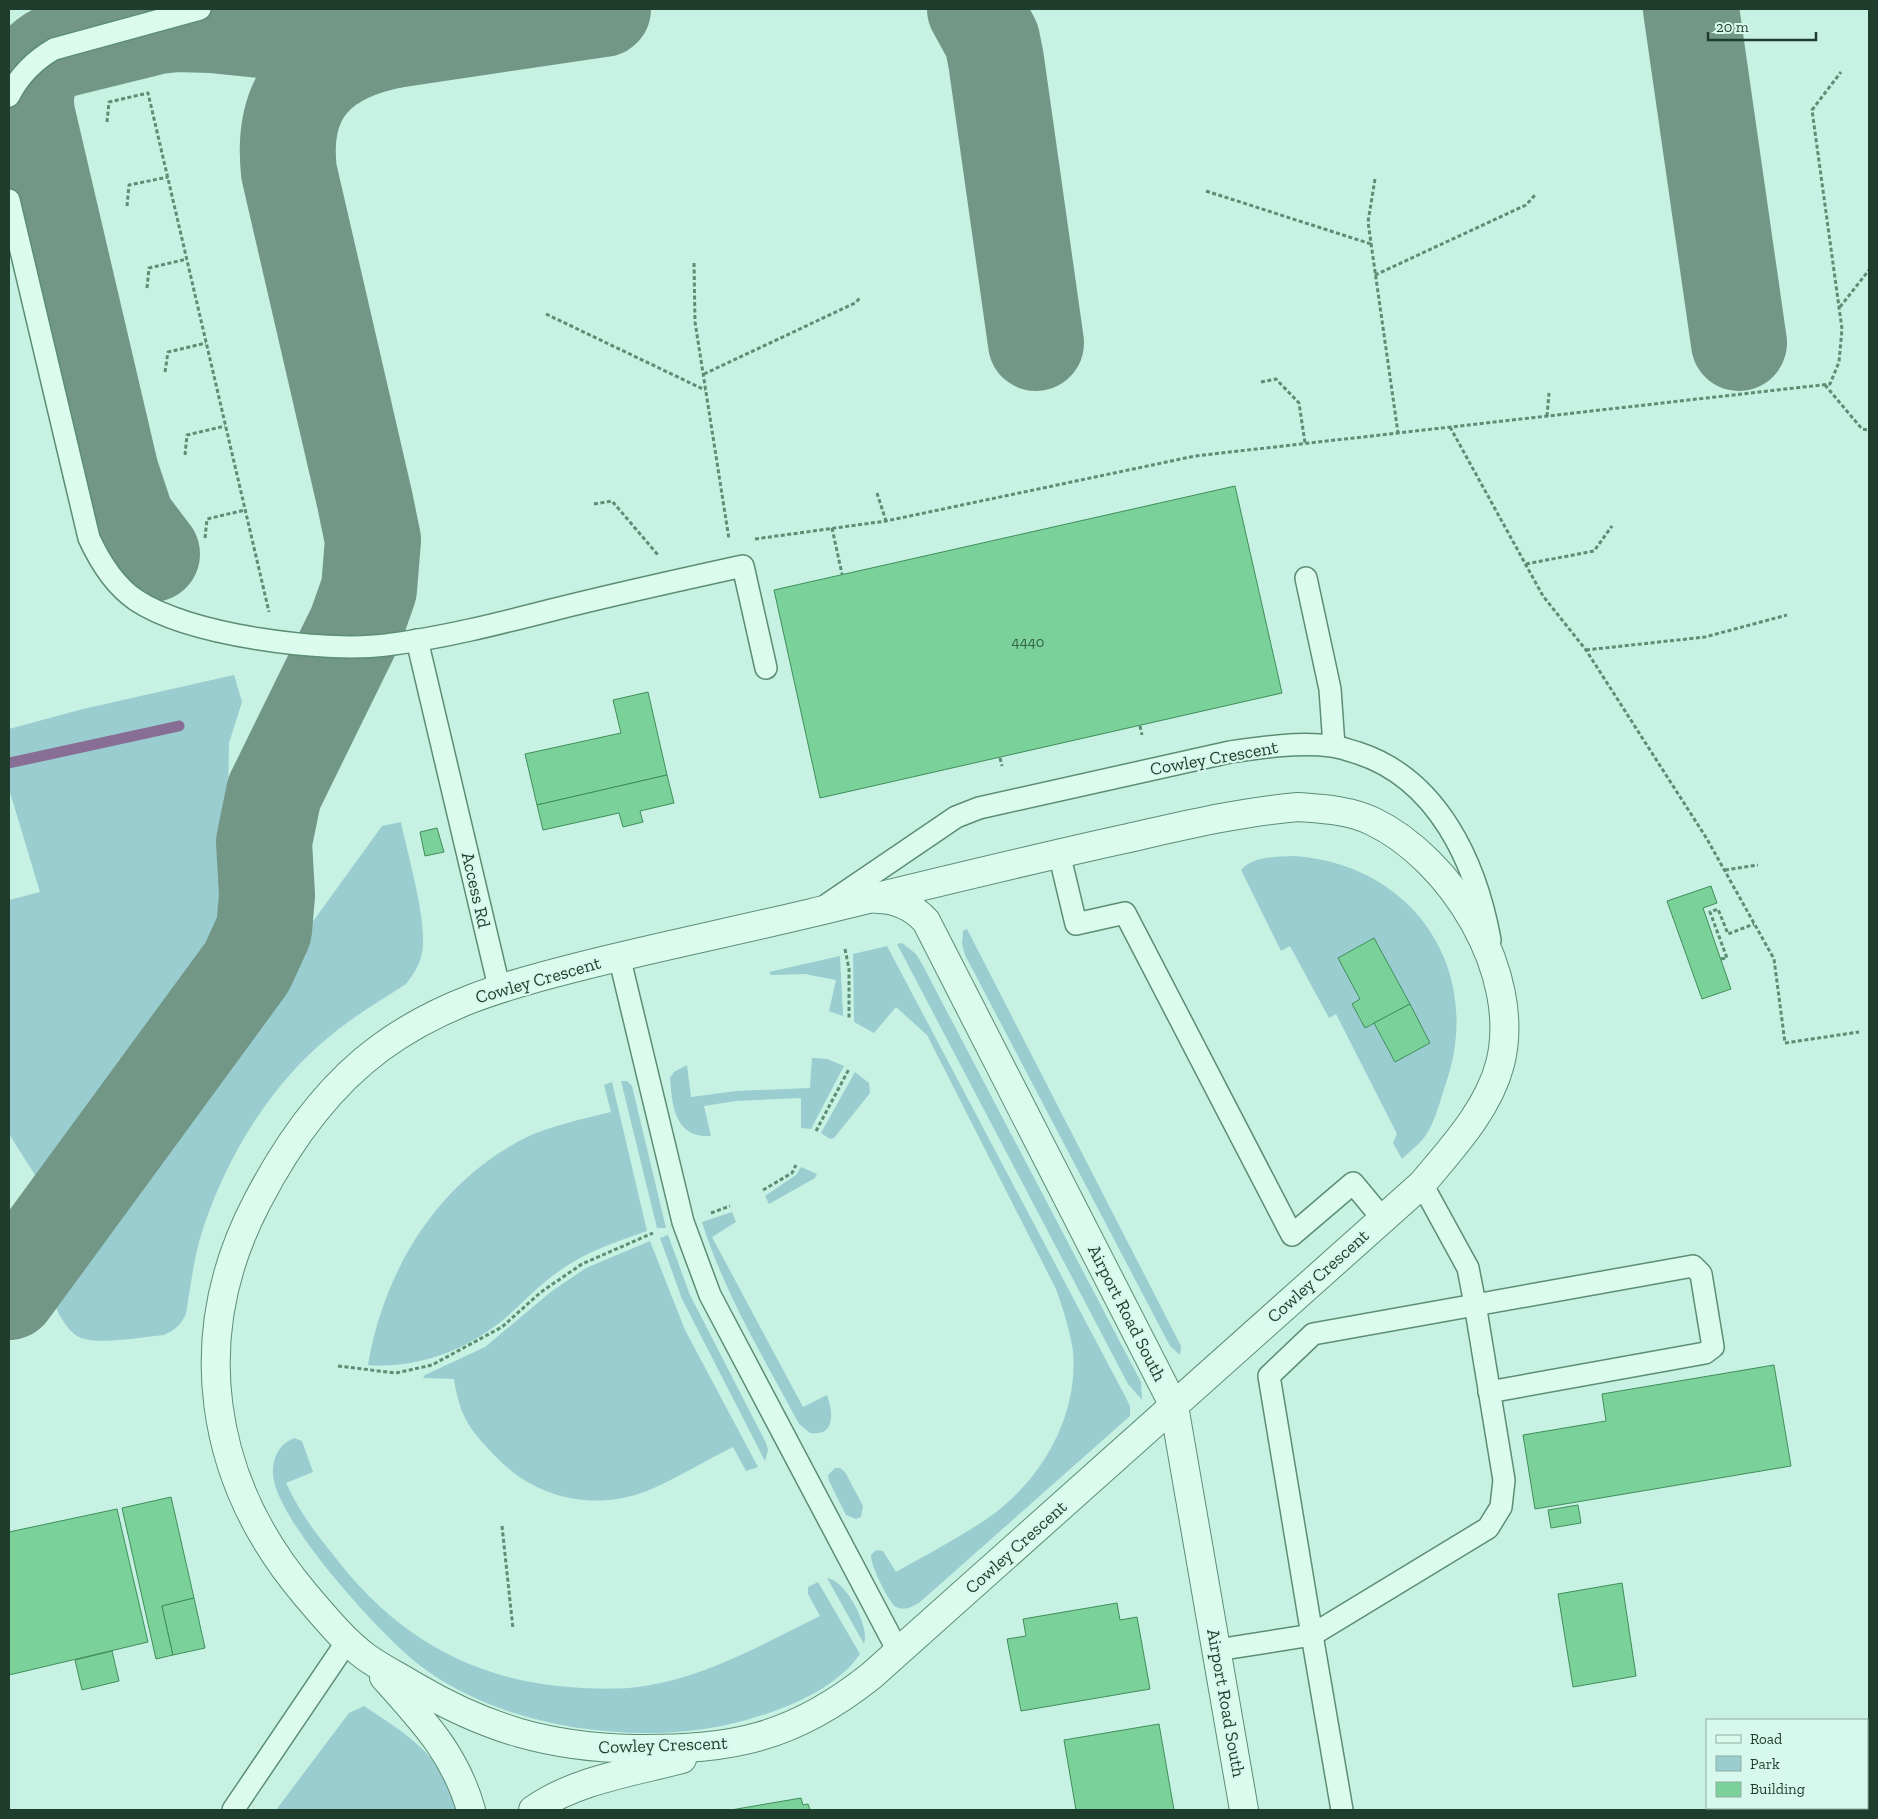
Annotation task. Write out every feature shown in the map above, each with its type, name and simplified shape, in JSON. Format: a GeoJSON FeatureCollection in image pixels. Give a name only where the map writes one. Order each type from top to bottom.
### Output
{"type":"FeatureCollection","features":[{"type":"Feature","properties":{"kind":"street","name":"Cowley Crescent"},"geometry":{"type":"LineString","coordinates":[[1298,807],[1350,813],[1371,820],[1410,843],[1443,877],[1475,925],[1493,970],[1500,994],[1503,1039],[1500,1063],[1494,1081],[1475,1117],[1422,1184],[842,1699],[810,1717],[772,1734],[742,1743],[648,1749],[593,1748],[544,1740],[499,1728],[451,1708],[357,1649],[291,1577],[266,1542],[246,1505],[232,1462],[218,1400],[214,1358],[218,1310],[231,1260],[250,1215],[275,1165],[324,1101],[351,1072],[378,1049],[436,1013],[499,987],[620,956],[860,901],[1059,853],[1238,814],[1298,807]]}},
{"type":"Feature","properties":{"kind":"street","name":"Airport Road South"},"geometry":{"type":"LineString","coordinates":[[860,901],[892,899],[913,909],[926,921],[1174,1406],[1244,1810]]}},
{"type":"Feature","properties":{"kind":"street"},"geometry":{"type":"LineString","coordinates":[[357,1649],[434,1733],[451,1759],[464,1786],[471,1810]]}},
{"type":"Feature","properties":{"kind":"street"},"geometry":{"type":"LineString","coordinates":[[533,1810],[568,1792],[596,1782],[742,1743]]}},
{"type":"Feature","properties":{"kind":"lane"},"geometry":{"type":"LineString","coordinates":[[9,96],[25,72],[43,55],[54,49],[200,9]]}},
{"type":"Feature","properties":{"kind":"lane"},"geometry":{"type":"LineString","coordinates":[[9,200],[89,538],[106,571],[135,599],[173,619],[210,629],[264,639],[327,646],[384,646],[477,629],[742,566],[766,668]]}},
{"type":"Feature","properties":{"kind":"lane"},"geometry":{"type":"LineString","coordinates":[[1306,578],[1330,689],[1334,746]]}},
{"type":"Feature","properties":{"kind":"lane","name":"Access Rd"},"geometry":{"type":"LineString","coordinates":[[417,640],[499,987]]}},
{"type":"Feature","properties":{"kind":"lane","name":"Cowley Crescent"},"geometry":{"type":"LineString","coordinates":[[809,914],[837,900],[956,817],[980,808],[1230,752],[1269,746],[1334,746],[1368,757],[1397,771],[1419,788],[1441,814],[1460,846],[1481,901],[1500,994]]}},
{"type":"Feature","properties":{"kind":"lane"},"geometry":{"type":"LineString","coordinates":[[1059,853],[1076,924],[1125,913],[1292,1235],[1353,1183],[1382,1218]]}},
{"type":"Feature","properties":{"kind":"lane"},"geometry":{"type":"LineString","coordinates":[[620,956],[669,1167],[696,1260],[718,1310],[898,1651]]}},
{"type":"Feature","properties":{"kind":"lane"},"geometry":{"type":"LineString","coordinates":[[1217,1650],[1312,1635],[1488,1528],[1501,1507],[1504,1480],[1468,1268],[1422,1184]]}},
{"type":"Feature","properties":{"kind":"lane"},"geometry":{"type":"LineString","coordinates":[[1342,1810],[1270,1376],[1313,1334],[1693,1266],[1700,1274],[1713,1347],[1705,1353],[1489,1392]]}},
{"type":"Feature","properties":{"kind":"lane"},"geometry":{"type":"LineString","coordinates":[[234,1810],[357,1649]]}},
{"type":"Feature","properties":{"kind":"path"},"geometry":{"type":"LineString","coordinates":[[748,540],[886,521],[1195,456],[1830,384],[1839,362],[1842,329],[1812,110],[1840,72]]}},
{"type":"Feature","properties":{"kind":"path"},"geometry":{"type":"LineString","coordinates":[[107,122],[109,102],[148,93],[269,612],[279,613]]}},
{"type":"Feature","properties":{"kind":"path"},"geometry":{"type":"LineString","coordinates":[[127,206],[129,185],[168,177]]}},
{"type":"Feature","properties":{"kind":"path"},"geometry":{"type":"LineString","coordinates":[[1375,179],[1368,222],[1398,433]]}},
{"type":"Feature","properties":{"kind":"path"},"geometry":{"type":"LineString","coordinates":[[1206,191],[1371,244]]}},
{"type":"Feature","properties":{"kind":"path"},"geometry":{"type":"LineString","coordinates":[[1375,275],[1526,205],[1536,194]]}},
{"type":"Feature","properties":{"kind":"path"},"geometry":{"type":"LineString","coordinates":[[147,288],[150,268],[187,259]]}},
{"type":"Feature","properties":{"kind":"path"},"geometry":{"type":"LineString","coordinates":[[694,263],[695,322],[729,542],[738,541]]}},
{"type":"Feature","properties":{"kind":"path"},"geometry":{"type":"LineString","coordinates":[[1840,307],[1869,270]]}},
{"type":"Feature","properties":{"kind":"path"},"geometry":{"type":"LineString","coordinates":[[704,374],[855,303],[861,296]]}},
{"type":"Feature","properties":{"kind":"path"},"geometry":{"type":"LineString","coordinates":[[546,314],[706,390]]}},
{"type":"Feature","properties":{"kind":"path"},"geometry":{"type":"LineString","coordinates":[[165,372],[168,352],[206,343]]}},
{"type":"Feature","properties":{"kind":"path"},"geometry":{"type":"LineString","coordinates":[[1260,382],[1276,379],[1299,403],[1305,443]]}},
{"type":"Feature","properties":{"kind":"path"},"geometry":{"type":"LineString","coordinates":[[1825,385],[1862,429],[1869,430]]}},
{"type":"Feature","properties":{"kind":"path"},"geometry":{"type":"LineString","coordinates":[[1546,416],[1549,394]]}},
{"type":"Feature","properties":{"kind":"path"},"geometry":{"type":"LineString","coordinates":[[185,455],[187,435],[225,426]]}},
{"type":"Feature","properties":{"kind":"path"},"geometry":{"type":"LineString","coordinates":[[1450,427],[1543,596],[1586,650],[1725,870],[1774,959],[1785,1042],[1859,1032]]}},
{"type":"Feature","properties":{"kind":"path"},"geometry":{"type":"LineString","coordinates":[[877,493],[886,521]]}},
{"type":"Feature","properties":{"kind":"path"},"geometry":{"type":"LineString","coordinates":[[594,504],[612,501],[660,558],[651,560]]}},
{"type":"Feature","properties":{"kind":"path"},"geometry":{"type":"LineString","coordinates":[[205,538],[207,519],[245,510]]}},
{"type":"Feature","properties":{"kind":"path"},"geometry":{"type":"LineString","coordinates":[[1526,564],[1594,551],[1612,526]]}},
{"type":"Feature","properties":{"kind":"path"},"geometry":{"type":"LineString","coordinates":[[832,528],[842,574]]}},
{"type":"Feature","properties":{"kind":"path"},"geometry":{"type":"LineString","coordinates":[[1586,650],[1705,637],[1787,615]]}},
{"type":"Feature","properties":{"kind":"path"},"geometry":{"type":"LineString","coordinates":[[1140,726],[1142,735]]}},
{"type":"Feature","properties":{"kind":"path"},"geometry":{"type":"LineString","coordinates":[[1000,758],[1002,766]]}},
{"type":"Feature","properties":{"kind":"path"},"geometry":{"type":"LineString","coordinates":[[1725,870],[1758,865]]}},
{"type":"Feature","properties":{"kind":"path"},"geometry":{"type":"LineString","coordinates":[[1721,960],[1727,958],[1710,912],[1718,909],[1728,934],[1754,924]]}},
{"type":"Feature","properties":{"kind":"path"},"geometry":{"type":"LineString","coordinates":[[845,948],[849,969],[849,1019]]}},
{"type":"Feature","properties":{"kind":"path"},"geometry":{"type":"LineString","coordinates":[[816,1131],[849,1069]]}},
{"type":"Feature","properties":{"kind":"path"},"geometry":{"type":"LineString","coordinates":[[763,1190],[792,1173],[796,1165]]}},
{"type":"Feature","properties":{"kind":"path"},"geometry":{"type":"LineString","coordinates":[[708,1214],[730,1206]]}},
{"type":"Feature","properties":{"kind":"path"},"geometry":{"type":"LineString","coordinates":[[338,1366],[396,1373],[432,1365],[502,1328],[541,1292],[582,1264],[653,1233]]}},
{"type":"Feature","properties":{"kind":"path"},"geometry":{"type":"LineString","coordinates":[[502,1526],[513,1629]]}},
{"type":"Feature","properties":{"kind":"green space"},"geometry":{"type":"Polygon","coordinates":[[[234,675],[242,702],[229,743],[228,796],[247,944],[47,1194],[9,1134],[9,900],[40,892],[9,789],[9,729],[83,709],[234,675]]]}},
{"type":"Feature","properties":{"kind":"green space"},"geometry":{"type":"Polygon","coordinates":[[[401,822],[417,890],[423,928],[421,957],[415,972],[406,984],[348,1022],[307,1056],[267,1103],[234,1157],[208,1213],[193,1269],[186,1314],[180,1324],[164,1335],[133,1339],[100,1341],[78,1337],[66,1324],[56,1307],[54,1295],[60,1271],[382,826],[401,822]]]}},
{"type":"Feature","properties":{"kind":"green space"},"geometry":{"type":"Polygon","coordinates":[[[1294,856],[1337,863],[1374,879],[1405,902],[1430,931],[1447,965],[1456,1003],[1455,1043],[1445,1086],[1432,1124],[1418,1145],[1402,1159],[1393,1143],[1397,1134],[1336,1014],[1329,1018],[1290,946],[1281,951],[1241,870],[1246,865],[1258,860],[1294,856]]]}},
{"type":"Feature","properties":{"kind":"green space"},"geometry":{"type":"Polygon","coordinates":[[[967,929],[1181,1346],[1180,1355],[1170,1346],[965,955],[962,944],[963,931],[967,929]]]}},
{"type":"Feature","properties":{"kind":"green space"},"geometry":{"type":"Polygon","coordinates":[[[902,943],[916,954],[921,962],[1141,1382],[1142,1400],[1128,1384],[897,944],[902,943]]]}},
{"type":"Feature","properties":{"kind":"green space"},"geometry":{"type":"Polygon","coordinates":[[[887,946],[1130,1406],[1130,1416],[919,1603],[905,1609],[896,1607],[884,1591],[873,1566],[871,1555],[876,1550],[883,1551],[896,1572],[985,1520],[1005,1505],[1022,1488],[1052,1447],[1062,1424],[1069,1401],[1073,1376],[1073,1351],[1064,1312],[1056,1289],[927,1035],[896,1007],[874,1033],[854,1022],[853,954],[887,946]]]}},
{"type":"Feature","properties":{"kind":"green space"},"geometry":{"type":"Polygon","coordinates":[[[840,956],[843,1016],[829,1011],[836,980],[805,974],[771,975],[769,972],[840,956]]]}},
{"type":"Feature","properties":{"kind":"green space"},"geometry":{"type":"Polygon","coordinates":[[[812,1058],[827,1059],[844,1066],[811,1129],[801,1128],[801,1098],[736,1101],[704,1106],[711,1136],[690,1132],[683,1126],[674,1110],[670,1078],[674,1072],[687,1065],[691,1097],[736,1091],[810,1088],[812,1058]]]}},
{"type":"Feature","properties":{"kind":"green space"},"geometry":{"type":"Polygon","coordinates":[[[855,1072],[869,1083],[870,1093],[834,1138],[830,1139],[821,1133],[855,1072]]]}},
{"type":"Feature","properties":{"kind":"green space"},"geometry":{"type":"Polygon","coordinates":[[[621,1081],[627,1081],[632,1086],[666,1228],[657,1228],[621,1081]]]}},
{"type":"Feature","properties":{"kind":"green space"},"geometry":{"type":"Polygon","coordinates":[[[612,1082],[647,1231],[600,1248],[573,1262],[547,1280],[494,1327],[461,1347],[425,1360],[406,1364],[368,1365],[387,1295],[402,1263],[420,1232],[442,1203],[467,1178],[495,1156],[527,1137],[558,1126],[611,1112],[604,1085],[612,1082]]]}},
{"type":"Feature","properties":{"kind":"green space"},"geometry":{"type":"Polygon","coordinates":[[[801,1167],[817,1174],[815,1178],[769,1204],[765,1196],[796,1175],[801,1167]]]}},
{"type":"Feature","properties":{"kind":"green space"},"geometry":{"type":"Polygon","coordinates":[[[732,1212],[736,1222],[712,1237],[803,1407],[827,1395],[831,1415],[828,1427],[824,1431],[810,1433],[799,1424],[733,1300],[711,1248],[702,1222],[732,1212]]]}},
{"type":"Feature","properties":{"kind":"green space"},"geometry":{"type":"Polygon","coordinates":[[[668,1235],[690,1295],[766,1443],[768,1450],[765,1461],[682,1299],[660,1238],[668,1235]]]}},
{"type":"Feature","properties":{"kind":"green space"},"geometry":{"type":"Polygon","coordinates":[[[650,1241],[685,1330],[758,1467],[746,1471],[733,1447],[658,1486],[627,1497],[607,1500],[568,1498],[531,1484],[499,1460],[468,1424],[463,1415],[454,1379],[423,1378],[425,1375],[485,1347],[552,1291],[586,1268],[650,1241]]]}},
{"type":"Feature","properties":{"kind":"green space"},"geometry":{"type":"Polygon","coordinates":[[[294,1438],[302,1441],[313,1472],[286,1483],[318,1536],[355,1581],[380,1606],[406,1628],[435,1647],[465,1662],[497,1674],[532,1682],[569,1687],[597,1689],[626,1688],[668,1681],[691,1675],[735,1658],[820,1616],[808,1594],[808,1587],[818,1582],[860,1654],[838,1678],[793,1704],[746,1720],[714,1727],[680,1732],[609,1732],[539,1720],[506,1710],[459,1690],[420,1666],[353,1600],[309,1546],[291,1519],[279,1495],[273,1475],[277,1452],[284,1444],[294,1438]]]}},
{"type":"Feature","properties":{"kind":"green space"},"geometry":{"type":"Polygon","coordinates":[[[835,1468],[840,1468],[845,1472],[863,1506],[861,1517],[856,1519],[846,1515],[829,1481],[828,1475],[835,1468]]]}},
{"type":"Feature","properties":{"kind":"green space"},"geometry":{"type":"Polygon","coordinates":[[[827,1578],[842,1587],[855,1605],[863,1627],[864,1644],[827,1578]]]}},
{"type":"Feature","properties":{"kind":"green space"},"geometry":{"type":"Polygon","coordinates":[[[364,1706],[409,1737],[434,1761],[444,1776],[456,1810],[276,1810],[349,1713],[364,1706]]]}},
{"type":"Feature","properties":{"kind":"building"},"geometry":{"type":"Polygon","coordinates":[[[1235,486],[1282,693],[820,798],[774,590],[1235,486]]]}},
{"type":"Feature","properties":{"kind":"building"},"geometry":{"type":"Polygon","coordinates":[[[648,692],[667,775],[537,805],[525,754],[621,733],[613,700],[648,692]]]}},
{"type":"Feature","properties":{"kind":"building"},"geometry":{"type":"Polygon","coordinates":[[[667,775],[674,803],[640,811],[643,822],[623,827],[619,813],[543,830],[537,805],[667,775]]]}},
{"type":"Feature","properties":{"kind":"building"},"geometry":{"type":"Polygon","coordinates":[[[437,828],[444,852],[425,856],[420,832],[437,828]]]}},
{"type":"Feature","properties":{"kind":"building"},"geometry":{"type":"Polygon","coordinates":[[[1711,886],[1717,903],[1703,908],[1731,989],[1702,999],[1667,901],[1711,886]]]}},
{"type":"Feature","properties":{"kind":"building"},"geometry":{"type":"Polygon","coordinates":[[[1374,938],[1410,1004],[1365,1028],[1352,1004],[1360,999],[1338,958],[1374,938]]]}},
{"type":"Feature","properties":{"kind":"building"},"geometry":{"type":"Polygon","coordinates":[[[1410,1004],[1430,1043],[1395,1062],[1374,1023],[1410,1004]]]}},
{"type":"Feature","properties":{"kind":"building"},"geometry":{"type":"Polygon","coordinates":[[[1774,1365],[1791,1466],[1535,1509],[1523,1435],[1606,1421],[1602,1394],[1774,1365]]]}},
{"type":"Feature","properties":{"kind":"building"},"geometry":{"type":"Polygon","coordinates":[[[171,1497],[194,1598],[162,1606],[173,1655],[156,1659],[122,1508],[171,1497]]]}},
{"type":"Feature","properties":{"kind":"building"},"geometry":{"type":"Polygon","coordinates":[[[1578,1505],[1581,1523],[1551,1528],[1548,1510],[1578,1505]]]}},
{"type":"Feature","properties":{"kind":"building"},"geometry":{"type":"Polygon","coordinates":[[[117,1509],[148,1642],[9,1675],[9,1532],[117,1509]]]}},
{"type":"Feature","properties":{"kind":"building"},"geometry":{"type":"Polygon","coordinates":[[[1622,1583],[1636,1676],[1573,1687],[1558,1594],[1622,1583]]]}},
{"type":"Feature","properties":{"kind":"building"},"geometry":{"type":"Polygon","coordinates":[[[194,1598],[205,1648],[173,1655],[162,1606],[194,1598]]]}},
{"type":"Feature","properties":{"kind":"building"},"geometry":{"type":"Polygon","coordinates":[[[1117,1603],[1120,1620],[1137,1617],[1150,1689],[1021,1711],[1007,1639],[1026,1636],[1023,1619],[1117,1603]]]}},
{"type":"Feature","properties":{"kind":"building"},"geometry":{"type":"Polygon","coordinates":[[[112,1651],[119,1681],[82,1690],[75,1660],[112,1651]]]}},
{"type":"Feature","properties":{"kind":"building"},"geometry":{"type":"Polygon","coordinates":[[[1159,1724],[1174,1810],[1076,1810],[1064,1740],[1159,1724]]]}},
{"type":"Feature","properties":{"kind":"building"},"geometry":{"type":"Polygon","coordinates":[[[801,1798],[803,1805],[808,1804],[810,1810],[731,1810],[801,1798]]]}},
{"type":"Feature","properties":{"kind":"waterway"},"geometry":{"type":"LineString","coordinates":[[9,763],[179,726]]}},
{"type":"Feature","properties":{"kind":"taxiway"},"geometry":{"type":"LineString","coordinates":[[152,554],[127,521],[111,473],[27,114],[26,94],[35,69],[48,56],[57,51],[158,26],[176,24],[212,25],[370,41],[394,40],[603,9]]}},
{"type":"Feature","properties":{"kind":"taxiway"},"geometry":{"type":"LineString","coordinates":[[975,9],[992,40],[996,60],[1036,343]]}},
{"type":"Feature","properties":{"kind":"taxiway"},"geometry":{"type":"LineString","coordinates":[[1691,9],[1739,343]]}},
{"type":"Feature","properties":{"kind":"taxiway"},"geometry":{"type":"LineString","coordinates":[[9,1292],[247,967],[264,930],[267,895],[264,842],[274,793],[356,626],[369,589],[373,540],[289,172],[288,144],[291,120],[299,99],[310,82],[326,68],[345,56],[394,40]]}}]}
